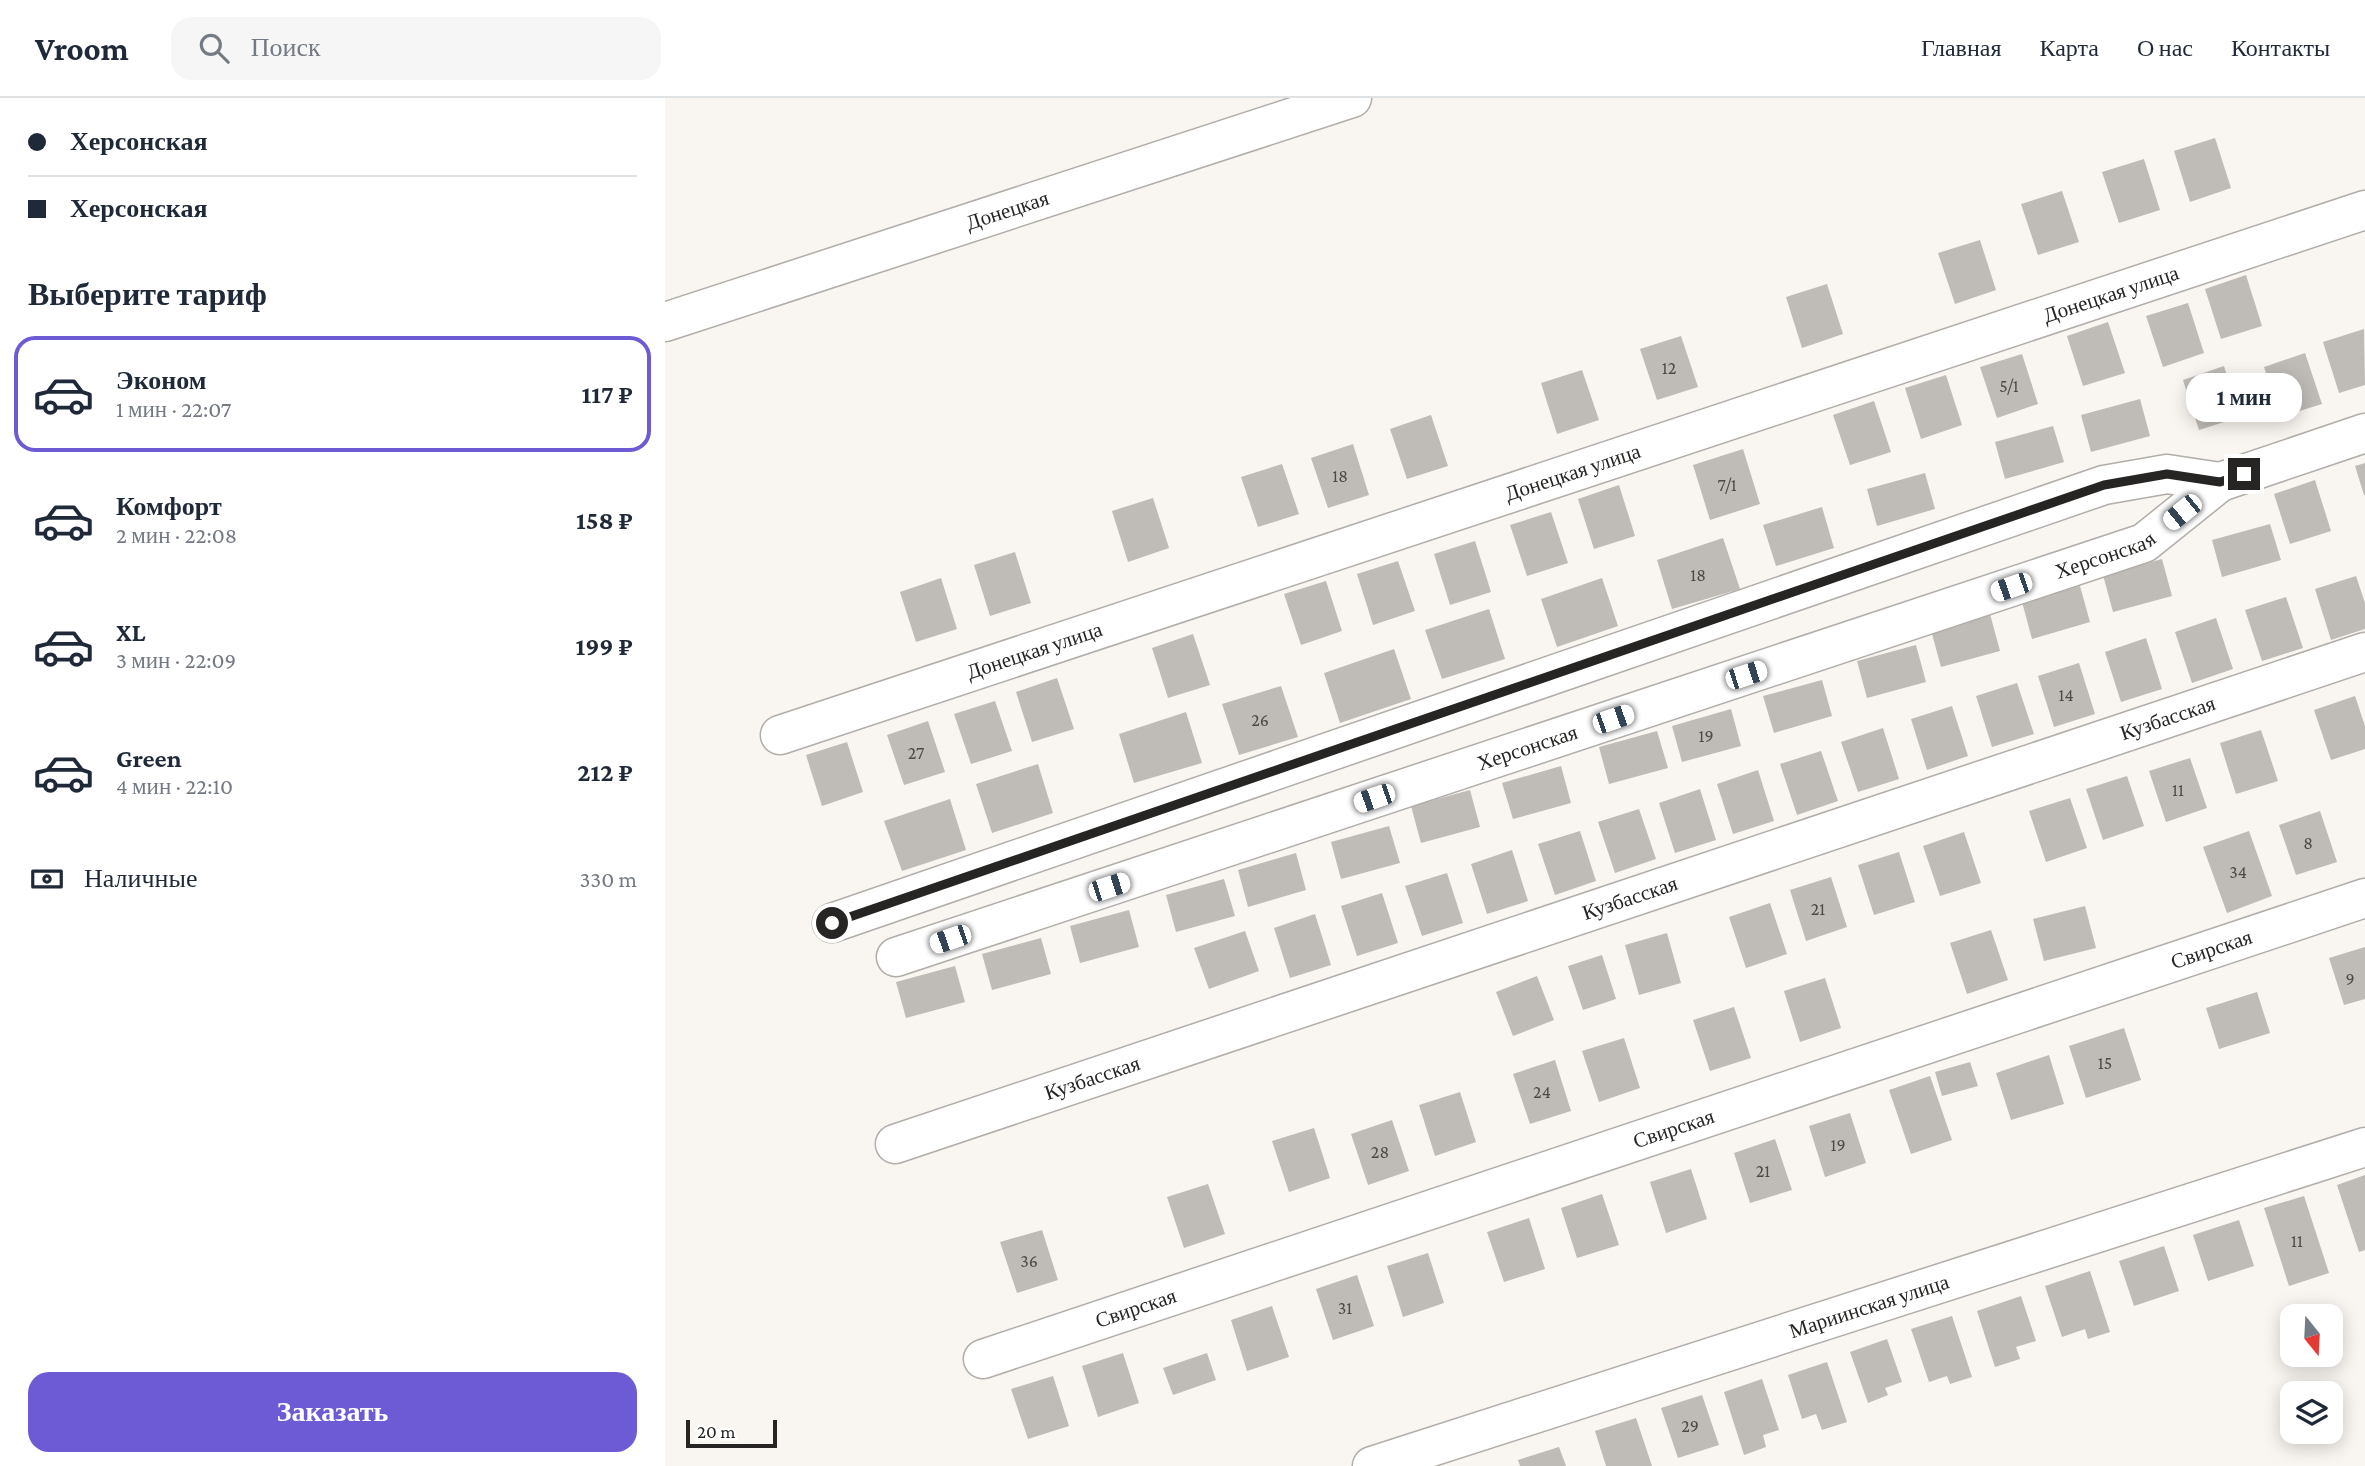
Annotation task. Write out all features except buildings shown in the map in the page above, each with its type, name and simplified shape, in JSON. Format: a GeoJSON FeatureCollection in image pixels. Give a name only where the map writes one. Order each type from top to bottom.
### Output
{"type":"FeatureCollection","features":[{"type":"Feature","properties":{"kind":"street","name":"Донецкая"},"geometry":{"type":"LineString","coordinates":[[665,322],[1352,98]]}},
{"type":"Feature","properties":{"kind":"street","name":"Донецкая улица"},"geometry":{"type":"LineString","coordinates":[[780,735],[2365,210]]}},
{"type":"Feature","properties":{"kind":"street","name":"Херсонская"},"geometry":{"type":"LineString","coordinates":[[896,957],[2144,543],[2220,482],[2365,433]]}},
{"type":"Feature","properties":{"kind":"street","name":"Херсонская"},"geometry":{"type":"LineString","coordinates":[[832,923],[2104,485],[2167,474],[2220,482]]}},
{"type":"Feature","properties":{"kind":"street","name":"Кузбасская"},"geometry":{"type":"LineString","coordinates":[[895,1143],[2365,652]]}},
{"type":"Feature","properties":{"kind":"street","name":"Свирская"},"geometry":{"type":"LineString","coordinates":[[983,1359],[2365,898]]}},
{"type":"Feature","properties":{"kind":"street","name":"Мариинская улица"},"geometry":{"type":"LineString","coordinates":[[1372,1466],[2365,1147]]}},
{"type":"Feature","properties":{"kind":"route"},"geometry":{"type":"LineString","coordinates":[[832,923],[2104,485],[2167,474],[2220,482],[2244,474]]}}]}
